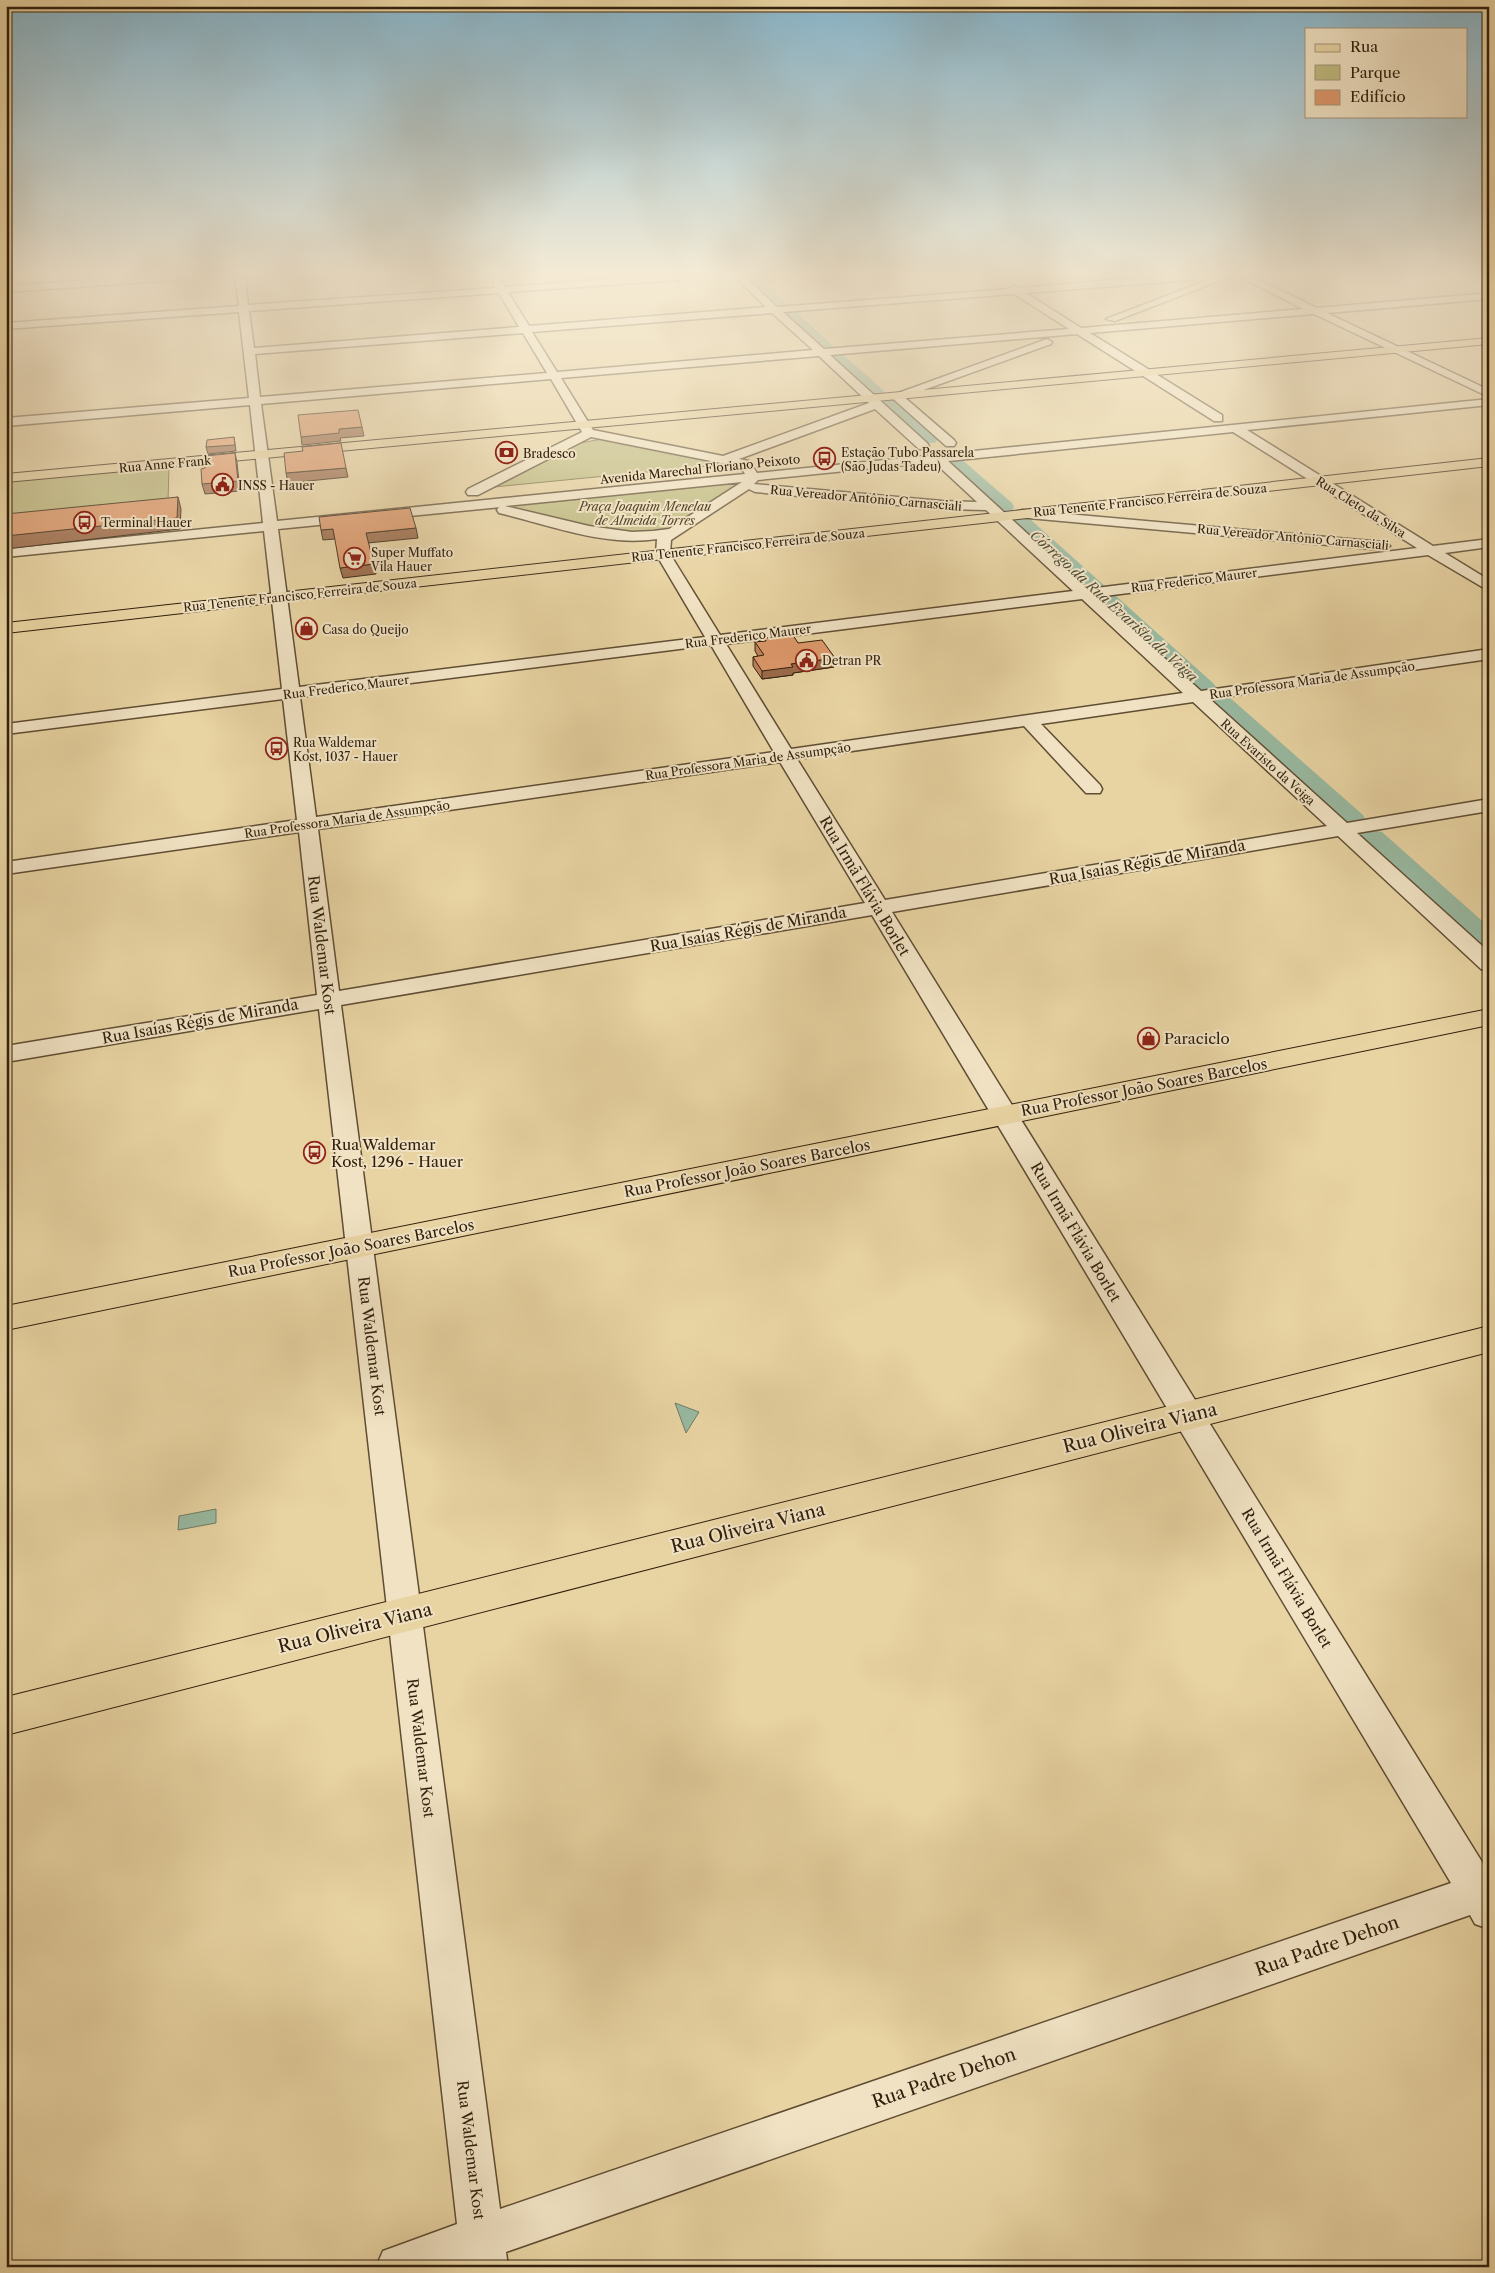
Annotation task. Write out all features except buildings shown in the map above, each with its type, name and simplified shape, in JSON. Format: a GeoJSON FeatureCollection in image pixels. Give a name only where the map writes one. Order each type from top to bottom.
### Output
{"type":"FeatureCollection","features":[{"type":"Feature","properties":{"kind":"main road","name":"Rua Anne Frank"},"geometry":{"type":"LineString","coordinates":[[6,478],[586,429],[1037,383]]}},
{"type":"Feature","properties":{"kind":"main road","name":"Rua Tenente Francisco Ferreira de Souza"},"geometry":{"type":"LineString","coordinates":[[6,628],[280,598],[660,545],[995,511],[1022,514],[1489,462]]}},
{"type":"Feature","properties":{"kind":"main road","name":"Rua Professor João Soares Barcelos"},"geometry":{"type":"LineString","coordinates":[[6,1318],[1489,1017]]}},
{"type":"Feature","properties":{"kind":"main road","name":"Rua Oliveira Viana"},"geometry":{"type":"LineString","coordinates":[[6,1716],[1489,1339]]}},
{"type":"Feature","properties":{"kind":"street","name":"Rua Waldemar Kost"},"geometry":{"type":"LineString","coordinates":[[254,383],[483,2252]]}},
{"type":"Feature","properties":{"kind":"street"},"geometry":{"type":"LineString","coordinates":[[6,422],[461,383]]}},
{"type":"Feature","properties":{"kind":"street"},"geometry":{"type":"LineString","coordinates":[[559,383],[586,429]]}},
{"type":"Feature","properties":{"kind":"street"},"geometry":{"type":"LineString","coordinates":[[854,383],[923,446]]}},
{"type":"Feature","properties":{"kind":"street"},"geometry":{"type":"LineString","coordinates":[[896,396],[932,383]]}},
{"type":"Feature","properties":{"kind":"street"},"geometry":{"type":"LineString","coordinates":[[1162,383],[1218,418]]}},
{"type":"Feature","properties":{"kind":"street"},"geometry":{"type":"LineString","coordinates":[[1469,383],[1486,391]]}},
{"type":"Feature","properties":{"kind":"street"},"geometry":{"type":"LineString","coordinates":[[1456,393],[1486,391]]}},
{"type":"Feature","properties":{"kind":"street"},"geometry":{"type":"LineString","coordinates":[[896,396],[955,443],[908,448]]}},
{"type":"Feature","properties":{"kind":"street"},"geometry":{"type":"LineString","coordinates":[[1103,429],[1387,400]]}},
{"type":"Feature","properties":{"kind":"street"},"geometry":{"type":"LineString","coordinates":[[724,460],[874,401]]}},
{"type":"Feature","properties":{"kind":"street","name":"Avenida Marechal Floriano Peixoto"},"geometry":{"type":"LineString","coordinates":[[6,554],[473,492],[750,470],[937,458],[1489,402]]}},
{"type":"Feature","properties":{"kind":"street","name":"Rua Cleto da Silva"},"geometry":{"type":"LineString","coordinates":[[1234,427],[1489,587]]}},
{"type":"Feature","properties":{"kind":"street"},"geometry":{"type":"LineString","coordinates":[[473,492],[586,429],[724,460],[750,470],[744,487],[660,545],[646,537],[619,535],[482,505]]}},
{"type":"Feature","properties":{"kind":"street","name":"Rua Evaristo da Veiga"},"geometry":{"type":"LineString","coordinates":[[937,458],[1088,593],[1197,696],[1489,964]]}},
{"type":"Feature","properties":{"kind":"street","name":"Avenida Marechal Floriano Peixoto"},"geometry":{"type":"LineString","coordinates":[[270,520],[482,505],[750,470],[764,462]]}},
{"type":"Feature","properties":{"kind":"street","name":"Rua Vereador Antônio Carnasciali"},"geometry":{"type":"LineString","coordinates":[[744,487],[995,511]]}},
{"type":"Feature","properties":{"kind":"street"},"geometry":{"type":"LineString","coordinates":[[1082,507],[1084,514],[1097,519]]}},
{"type":"Feature","properties":{"kind":"street","name":"Rua Vereador Antônio Carnasciali"},"geometry":{"type":"LineString","coordinates":[[1022,514],[1097,519],[1489,556]]}},
{"type":"Feature","properties":{"kind":"street","name":"Rua Frederico Maurer"},"geometry":{"type":"LineString","coordinates":[[6,729],[1489,543]]}},
{"type":"Feature","properties":{"kind":"street","name":"Rua Irmã Flávia Borlet"},"geometry":{"type":"LineString","coordinates":[[660,545],[715,640],[1188,1416],[1485,1898]]}},
{"type":"Feature","properties":{"kind":"street","name":"Rua Professora Maria de Assumpção"},"geometry":{"type":"LineString","coordinates":[[6,868],[1489,654]]}},
{"type":"Feature","properties":{"kind":"street"},"geometry":{"type":"LineString","coordinates":[[1030,721],[1093,788]]}},
{"type":"Feature","properties":{"kind":"street","name":"Rua Isaías Régis de Miranda"},"geometry":{"type":"LineString","coordinates":[[6,1054],[1489,805]]}},
{"type":"Feature","properties":{"kind":"street","name":"Rua Padre Dehon"},"geometry":{"type":"LineString","coordinates":[[399,2267],[483,2252],[1485,1898]]}},
{"type":"Feature","properties":{"kind":"green space","name":"Praça Joaquim Menelau de Almeida Torres"},"geometry":{"type":"Polygon","coordinates":[[[602,439],[728,464],[494,487],[575,444],[602,439]]]}},
{"type":"Feature","properties":{"kind":"green space"},"geometry":{"type":"Polygon","coordinates":[[[169,466],[168,501],[6,517],[6,481],[169,466]]]}},
{"type":"Feature","properties":{"kind":"green space","name":"Praça Joaquim Menelau de Almeida Torres"},"geometry":{"type":"Polygon","coordinates":[[[741,482],[672,529],[625,534],[505,508],[502,505],[741,482]]]}},
{"type":"Feature","properties":{"kind":"shaded area"},"geometry":{"type":"Polygon","coordinates":[[[675,1403],[699,1412],[686,1433],[675,1403]]]}},
{"type":"Feature","properties":{"kind":"shaded area"},"geometry":{"type":"Polygon","coordinates":[[[216,1509],[216,1523],[178,1530],[179,1516],[216,1509]]]}},
{"type":"Feature","properties":{"kind":"waterway","name":"Córrego da Rua Evaristo da Veiga"},"geometry":{"type":"LineString","coordinates":[[866,383],[876,392]]}},
{"type":"Feature","properties":{"kind":"waterway","name":"Córrego da Rua Evaristo da Veiga"},"geometry":{"type":"LineString","coordinates":[[889,403],[929,439]]}},
{"type":"Feature","properties":{"kind":"waterway","name":"Córrego da Rua Evaristo da Veiga"},"geometry":{"type":"LineString","coordinates":[[954,462],[1005,507]]}},
{"type":"Feature","properties":{"kind":"waterway","name":"Córrego da Rua Evaristo da Veiga"},"geometry":{"type":"LineString","coordinates":[[1023,523],[1205,688]]}},
{"type":"Feature","properties":{"kind":"waterway","name":"Córrego da Rua Evaristo da Veiga"},"geometry":{"type":"LineString","coordinates":[[1221,702],[1353,821]]}},
{"type":"Feature","properties":{"kind":"waterway","name":"Córrego da Rua Evaristo da Veiga"},"geometry":{"type":"LineString","coordinates":[[1372,838],[1489,943]]}},
{"type":"Feature","properties":{"kind":"place","name":"Bradesco"},"geometry":{"type":"Point","coordinates":[507,453]}},
{"type":"Feature","properties":{"kind":"place","name":"Estação Tubo Passarela (São Judas Tadeu)"},"geometry":{"type":"Point","coordinates":[825,459]}},
{"type":"Feature","properties":{"kind":"place","name":"INSS - Hauer"},"geometry":{"type":"Point","coordinates":[222,485]}},
{"type":"Feature","properties":{"kind":"place","name":"Terminal Hauer"},"geometry":{"type":"Point","coordinates":[85,522]}},
{"type":"Feature","properties":{"kind":"place","name":"Super Muffato Vila Hauer"},"geometry":{"type":"Point","coordinates":[355,559]}},
{"type":"Feature","properties":{"kind":"place","name":"Casa do Queijo"},"geometry":{"type":"Point","coordinates":[306,629]}},
{"type":"Feature","properties":{"kind":"place","name":"Detran PR"},"geometry":{"type":"Point","coordinates":[806,660]}},
{"type":"Feature","properties":{"kind":"place","name":"Rua Waldemar Kost, 1037 - Hauer"},"geometry":{"type":"Point","coordinates":[277,749]}},
{"type":"Feature","properties":{"kind":"place","name":"Paraciclo"},"geometry":{"type":"Point","coordinates":[1148,1038]}},
{"type":"Feature","properties":{"kind":"place","name":"Rua Waldemar Kost, 1296 - Hauer"},"geometry":{"type":"Point","coordinates":[315,1153]}}]}
